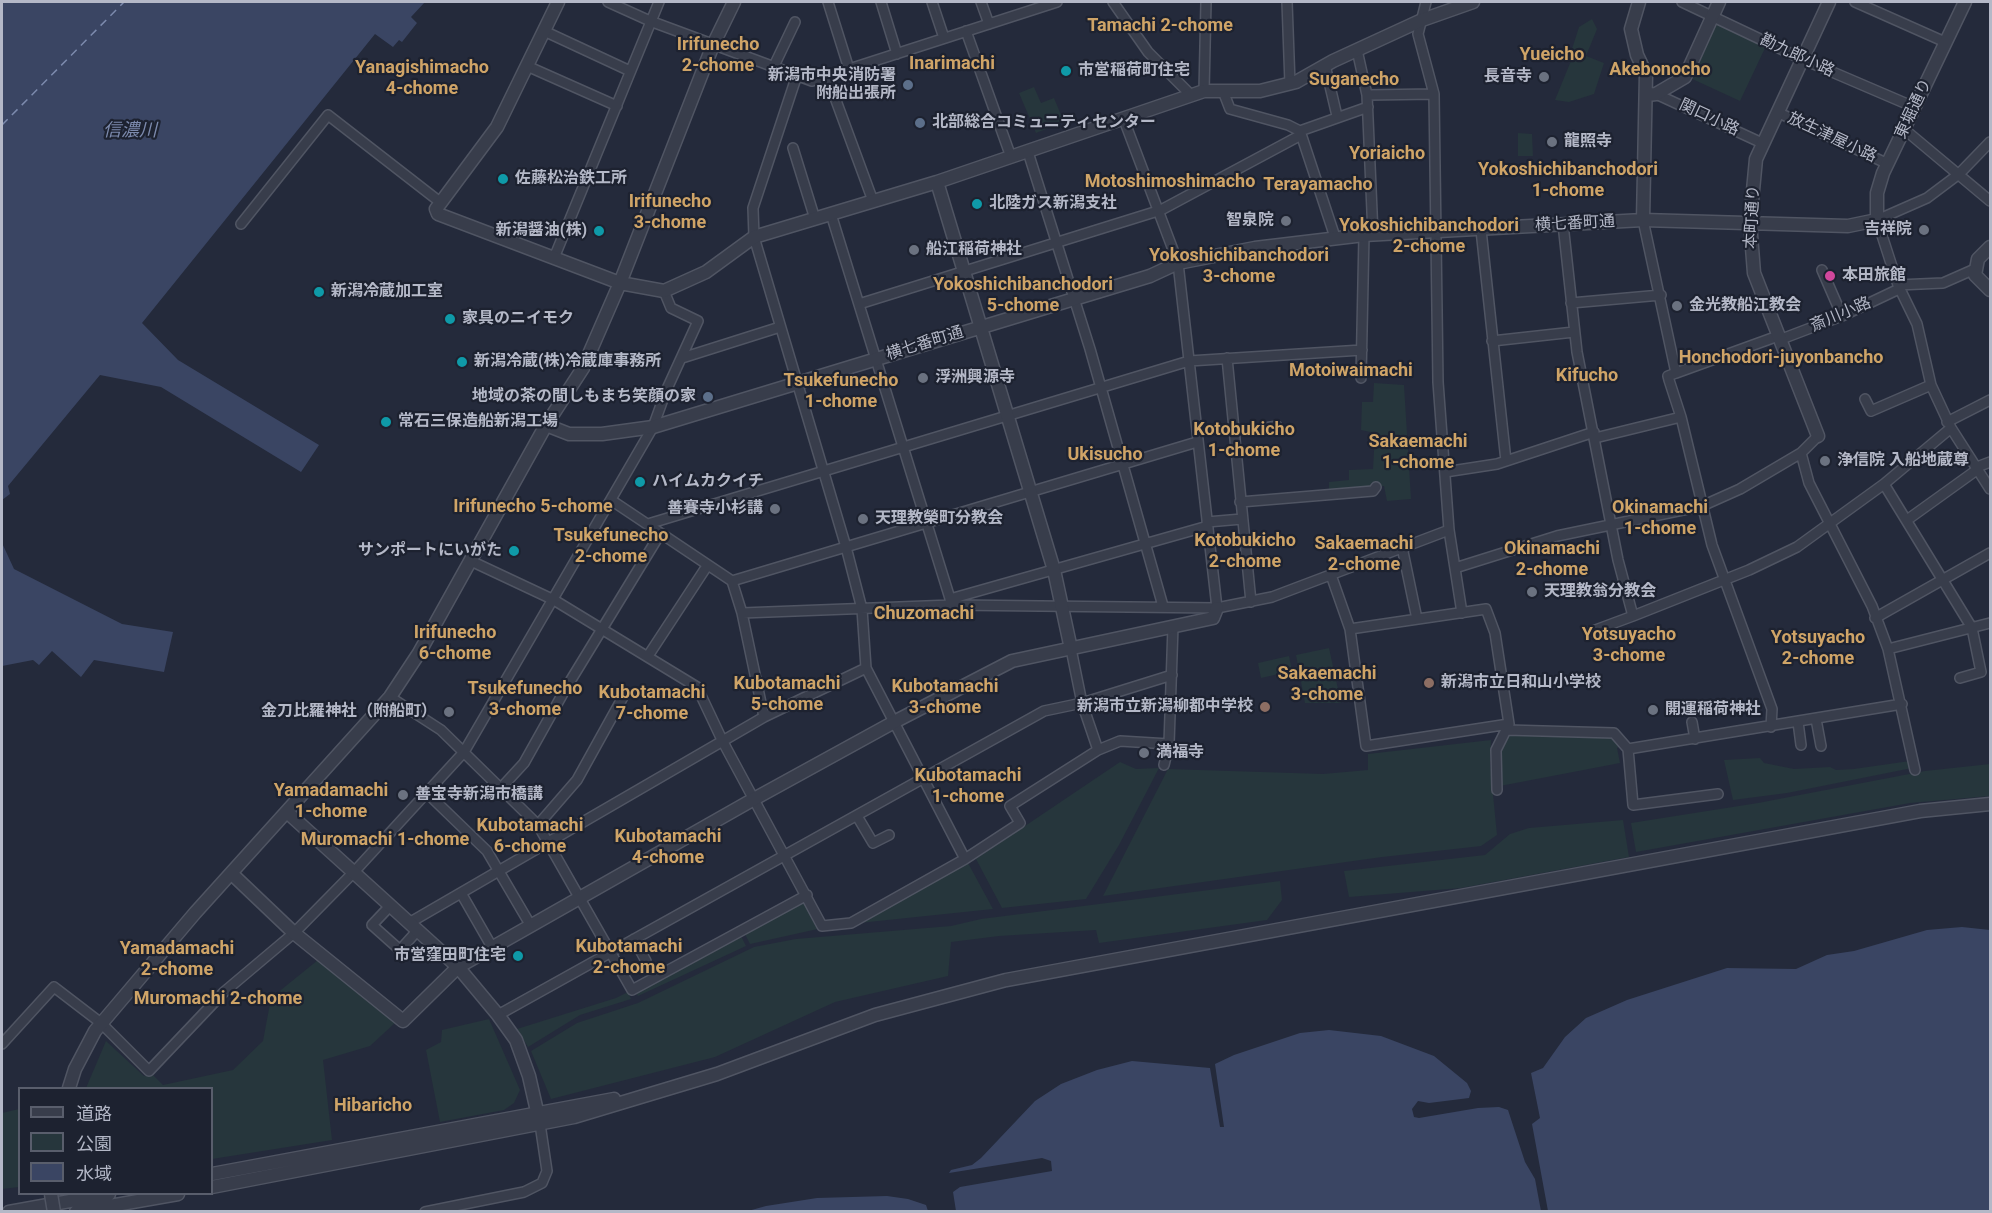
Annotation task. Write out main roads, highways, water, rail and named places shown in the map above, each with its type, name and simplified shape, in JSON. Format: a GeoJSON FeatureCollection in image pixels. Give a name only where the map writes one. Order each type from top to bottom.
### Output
{"type":"FeatureCollection","features":[{"type":"Feature","properties":{"kind":"water","name":"信濃川"},"geometry":{"type":"Polygon","coordinates":[[[2,2],[425,2],[411,17],[417,23],[402,42],[399,40],[393,47],[375,34],[142,323],[178,360],[319,445],[301,472],[161,387],[100,375],[8,486],[10,494],[2,500],[2,2]]]}},
{"type":"Feature","properties":{"kind":"water"},"geometry":{"type":"Polygon","coordinates":[[[2,543],[14,569],[122,624],[173,632],[164,672],[94,660],[81,677],[52,651],[39,665],[33,660],[2,666],[2,543]]]}},
{"type":"Feature","properties":{"kind":"water"},"geometry":{"type":"Polygon","coordinates":[[[1962,927],[1990,930],[1990,1211],[1548,1211],[1532,1124],[1540,1118],[1531,1073],[1543,1068],[1565,1037],[1586,1018],[1627,1000],[1727,968],[1796,969],[1827,955],[1854,951],[1927,930],[1962,927]]]}},
{"type":"Feature","properties":{"kind":"water"},"geometry":{"type":"Polygon","coordinates":[[[1329,1030],[1381,1036],[1434,1056],[1467,1083],[1471,1091],[1469,1098],[1429,1103],[1418,1101],[1412,1109],[1414,1117],[1478,1108],[1499,1107],[1508,1110],[1525,1162],[1535,1179],[1541,1211],[956,1211],[953,1192],[960,1187],[1052,1171],[1051,1161],[1042,1158],[949,1173],[951,1170],[972,1165],[981,1158],[1035,1101],[1061,1084],[1097,1070],[1132,1061],[1210,1068],[1220,1127],[1224,1127],[1215,1064],[1234,1055],[1300,1033],[1329,1030]]]}},
{"type":"Feature","properties":{"kind":"water"},"geometry":{"type":"Polygon","coordinates":[[[887,1196],[926,1205],[928,1211],[748,1211],[817,1198],[887,1196]]]}},
{"type":"Feature","properties":{"kind":"place","name":"市営稲荷町住宅"},"geometry":{"type":"Point","coordinates":[1066,71]}},
{"type":"Feature","properties":{"kind":"place","name":"長音寺"},"geometry":{"type":"Point","coordinates":[1544,77]}},
{"type":"Feature","properties":{"kind":"place","name":"新潟市中央消防署 附船出張所"},"geometry":{"type":"Point","coordinates":[908,85]}},
{"type":"Feature","properties":{"kind":"place","name":"北部総合コミュニティセンター"},"geometry":{"type":"Point","coordinates":[920,123]}},
{"type":"Feature","properties":{"kind":"place","name":"龍照寺"},"geometry":{"type":"Point","coordinates":[1552,142]}},
{"type":"Feature","properties":{"kind":"place","name":"佐藤松治鉄工所"},"geometry":{"type":"Point","coordinates":[503,179]}},
{"type":"Feature","properties":{"kind":"place","name":"北陸ガス新潟支社"},"geometry":{"type":"Point","coordinates":[977,204]}},
{"type":"Feature","properties":{"kind":"place","name":"智泉院"},"geometry":{"type":"Point","coordinates":[1286,221]}},
{"type":"Feature","properties":{"kind":"place","name":"吉祥院"},"geometry":{"type":"Point","coordinates":[1924,230]}},
{"type":"Feature","properties":{"kind":"place","name":"新潟醤油(株)"},"geometry":{"type":"Point","coordinates":[599,231]}},
{"type":"Feature","properties":{"kind":"place","name":"船江稲荷神社"},"geometry":{"type":"Point","coordinates":[914,250]}},
{"type":"Feature","properties":{"kind":"place","name":"本田旅館"},"geometry":{"type":"Point","coordinates":[1830,276]}},
{"type":"Feature","properties":{"kind":"place","name":"新潟冷蔵加工室"},"geometry":{"type":"Point","coordinates":[319,292]}},
{"type":"Feature","properties":{"kind":"place","name":"金光教船江教会"},"geometry":{"type":"Point","coordinates":[1677,306]}},
{"type":"Feature","properties":{"kind":"place","name":"家具のニイモク"},"geometry":{"type":"Point","coordinates":[450,319]}},
{"type":"Feature","properties":{"kind":"place","name":"新潟冷蔵(株)冷蔵庫事務所"},"geometry":{"type":"Point","coordinates":[462,362]}},
{"type":"Feature","properties":{"kind":"place","name":"浮洲興源寺"},"geometry":{"type":"Point","coordinates":[923,378]}},
{"type":"Feature","properties":{"kind":"place","name":"地域の茶の間しもまち笑顔の家"},"geometry":{"type":"Point","coordinates":[708,397]}},
{"type":"Feature","properties":{"kind":"place","name":"常石三保造船新潟工場"},"geometry":{"type":"Point","coordinates":[386,422]}},
{"type":"Feature","properties":{"kind":"place","name":"浄信院 入船地蔵尊"},"geometry":{"type":"Point","coordinates":[1825,461]}},
{"type":"Feature","properties":{"kind":"place","name":"ハイムカクイチ"},"geometry":{"type":"Point","coordinates":[640,482]}},
{"type":"Feature","properties":{"kind":"place","name":"善賽寺小杉講"},"geometry":{"type":"Point","coordinates":[775,509]}},
{"type":"Feature","properties":{"kind":"place","name":"天理教榮町分教会"},"geometry":{"type":"Point","coordinates":[863,519]}},
{"type":"Feature","properties":{"kind":"place","name":"サンポートにいがた"},"geometry":{"type":"Point","coordinates":[514,551]}},
{"type":"Feature","properties":{"kind":"place","name":"天理教翁分教会"},"geometry":{"type":"Point","coordinates":[1532,592]}},
{"type":"Feature","properties":{"kind":"place","name":"新潟市立日和山小学校"},"geometry":{"type":"Point","coordinates":[1429,683]}},
{"type":"Feature","properties":{"kind":"place","name":"新潟市立新潟柳都中学校"},"geometry":{"type":"Point","coordinates":[1265,707]}},
{"type":"Feature","properties":{"kind":"place","name":"開運稲荷神社"},"geometry":{"type":"Point","coordinates":[1653,710]}},
{"type":"Feature","properties":{"kind":"place","name":"金刀比羅神社（附船町）"},"geometry":{"type":"Point","coordinates":[449,712]}},
{"type":"Feature","properties":{"kind":"place","name":"満福寺"},"geometry":{"type":"Point","coordinates":[1144,753]}},
{"type":"Feature","properties":{"kind":"place","name":"善宝寺新潟市橋講"},"geometry":{"type":"Point","coordinates":[403,795]}},
{"type":"Feature","properties":{"kind":"place","name":"市営窪田町住宅"},"geometry":{"type":"Point","coordinates":[518,956]}},
{"type":"Feature","properties":{"kind":"district","name":"Tamachi 2-chome"},"geometry":{"type":"Point","coordinates":[1160,26]}},
{"type":"Feature","properties":{"kind":"district","name":"Irifunecho 2-chome"},"geometry":{"type":"Point","coordinates":[718,55]}},
{"type":"Feature","properties":{"kind":"district","name":"Yueicho"},"geometry":{"type":"Point","coordinates":[1552,55]}},
{"type":"Feature","properties":{"kind":"district","name":"Inarimachi"},"geometry":{"type":"Point","coordinates":[952,64]}},
{"type":"Feature","properties":{"kind":"district","name":"Akebonocho"},"geometry":{"type":"Point","coordinates":[1660,70]}},
{"type":"Feature","properties":{"kind":"district","name":"Yanagishimacho 4-chome"},"geometry":{"type":"Point","coordinates":[422,78]}},
{"type":"Feature","properties":{"kind":"district","name":"Suganecho"},"geometry":{"type":"Point","coordinates":[1354,80]}},
{"type":"Feature","properties":{"kind":"district","name":"Yoriaicho"},"geometry":{"type":"Point","coordinates":[1387,154]}},
{"type":"Feature","properties":{"kind":"district","name":"Yokoshichibanchodori 1-chome"},"geometry":{"type":"Point","coordinates":[1568,180]}},
{"type":"Feature","properties":{"kind":"district","name":"Motoshimoshimacho"},"geometry":{"type":"Point","coordinates":[1170,182]}},
{"type":"Feature","properties":{"kind":"district","name":"Terayamacho"},"geometry":{"type":"Point","coordinates":[1318,185]}},
{"type":"Feature","properties":{"kind":"district","name":"Irifunecho 3-chome"},"geometry":{"type":"Point","coordinates":[670,212]}},
{"type":"Feature","properties":{"kind":"district","name":"Yokoshichibanchodori 2-chome"},"geometry":{"type":"Point","coordinates":[1429,236]}},
{"type":"Feature","properties":{"kind":"district","name":"Yokoshichibanchodori 3-chome"},"geometry":{"type":"Point","coordinates":[1239,266]}},
{"type":"Feature","properties":{"kind":"district","name":"Yokoshichibanchodori 5-chome"},"geometry":{"type":"Point","coordinates":[1023,295]}},
{"type":"Feature","properties":{"kind":"district","name":"Honchodori-juyonbancho"},"geometry":{"type":"Point","coordinates":[1781,358]}},
{"type":"Feature","properties":{"kind":"district","name":"Motoiwaimachi"},"geometry":{"type":"Point","coordinates":[1351,371]}},
{"type":"Feature","properties":{"kind":"district","name":"Kifucho"},"geometry":{"type":"Point","coordinates":[1587,376]}},
{"type":"Feature","properties":{"kind":"district","name":"Tsukefunecho 1-chome"},"geometry":{"type":"Point","coordinates":[841,391]}},
{"type":"Feature","properties":{"kind":"district","name":"Kotobukicho 1-chome"},"geometry":{"type":"Point","coordinates":[1244,440]}},
{"type":"Feature","properties":{"kind":"district","name":"Sakaemachi 1-chome"},"geometry":{"type":"Point","coordinates":[1418,452]}},
{"type":"Feature","properties":{"kind":"district","name":"Ukisucho"},"geometry":{"type":"Point","coordinates":[1105,455]}},
{"type":"Feature","properties":{"kind":"district","name":"Irifunecho 5-chome"},"geometry":{"type":"Point","coordinates":[533,507]}},
{"type":"Feature","properties":{"kind":"district","name":"Okinamachi 1-chome"},"geometry":{"type":"Point","coordinates":[1660,518]}},
{"type":"Feature","properties":{"kind":"district","name":"Tsukefunecho 2-chome"},"geometry":{"type":"Point","coordinates":[611,546]}},
{"type":"Feature","properties":{"kind":"district","name":"Kotobukicho 2-chome"},"geometry":{"type":"Point","coordinates":[1245,551]}},
{"type":"Feature","properties":{"kind":"district","name":"Sakaemachi 2-chome"},"geometry":{"type":"Point","coordinates":[1364,554]}},
{"type":"Feature","properties":{"kind":"district","name":"Okinamachi 2-chome"},"geometry":{"type":"Point","coordinates":[1552,559]}},
{"type":"Feature","properties":{"kind":"district","name":"Chuzomachi"},"geometry":{"type":"Point","coordinates":[924,614]}},
{"type":"Feature","properties":{"kind":"district","name":"Irifunecho 6-chome"},"geometry":{"type":"Point","coordinates":[455,643]}},
{"type":"Feature","properties":{"kind":"district","name":"Yotsuyacho 3-chome"},"geometry":{"type":"Point","coordinates":[1629,645]}},
{"type":"Feature","properties":{"kind":"district","name":"Yotsuyacho 2-chome"},"geometry":{"type":"Point","coordinates":[1818,648]}},
{"type":"Feature","properties":{"kind":"district","name":"Sakaemachi 3-chome"},"geometry":{"type":"Point","coordinates":[1327,684]}},
{"type":"Feature","properties":{"kind":"district","name":"Kubotamachi 5-chome"},"geometry":{"type":"Point","coordinates":[787,694]}},
{"type":"Feature","properties":{"kind":"district","name":"Kubotamachi 3-chome"},"geometry":{"type":"Point","coordinates":[945,697]}},
{"type":"Feature","properties":{"kind":"district","name":"Tsukefunecho 3-chome"},"geometry":{"type":"Point","coordinates":[525,699]}},
{"type":"Feature","properties":{"kind":"district","name":"Kubotamachi 7-chome"},"geometry":{"type":"Point","coordinates":[652,703]}},
{"type":"Feature","properties":{"kind":"district","name":"Kubotamachi 1-chome"},"geometry":{"type":"Point","coordinates":[968,786]}},
{"type":"Feature","properties":{"kind":"district","name":"Yamadamachi 1-chome"},"geometry":{"type":"Point","coordinates":[331,801]}},
{"type":"Feature","properties":{"kind":"district","name":"Kubotamachi 6-chome"},"geometry":{"type":"Point","coordinates":[530,836]}},
{"type":"Feature","properties":{"kind":"district","name":"Muromachi 1-chome"},"geometry":{"type":"Point","coordinates":[385,840]}},
{"type":"Feature","properties":{"kind":"district","name":"Kubotamachi 4-chome"},"geometry":{"type":"Point","coordinates":[668,847]}},
{"type":"Feature","properties":{"kind":"district","name":"Kubotamachi 2-chome"},"geometry":{"type":"Point","coordinates":[629,957]}},
{"type":"Feature","properties":{"kind":"district","name":"Yamadamachi 2-chome"},"geometry":{"type":"Point","coordinates":[177,959]}},
{"type":"Feature","properties":{"kind":"district","name":"Muromachi 2-chome"},"geometry":{"type":"Point","coordinates":[218,999]}},
{"type":"Feature","properties":{"kind":"district","name":"Hibaricho"},"geometry":{"type":"Point","coordinates":[373,1106]}}]}
